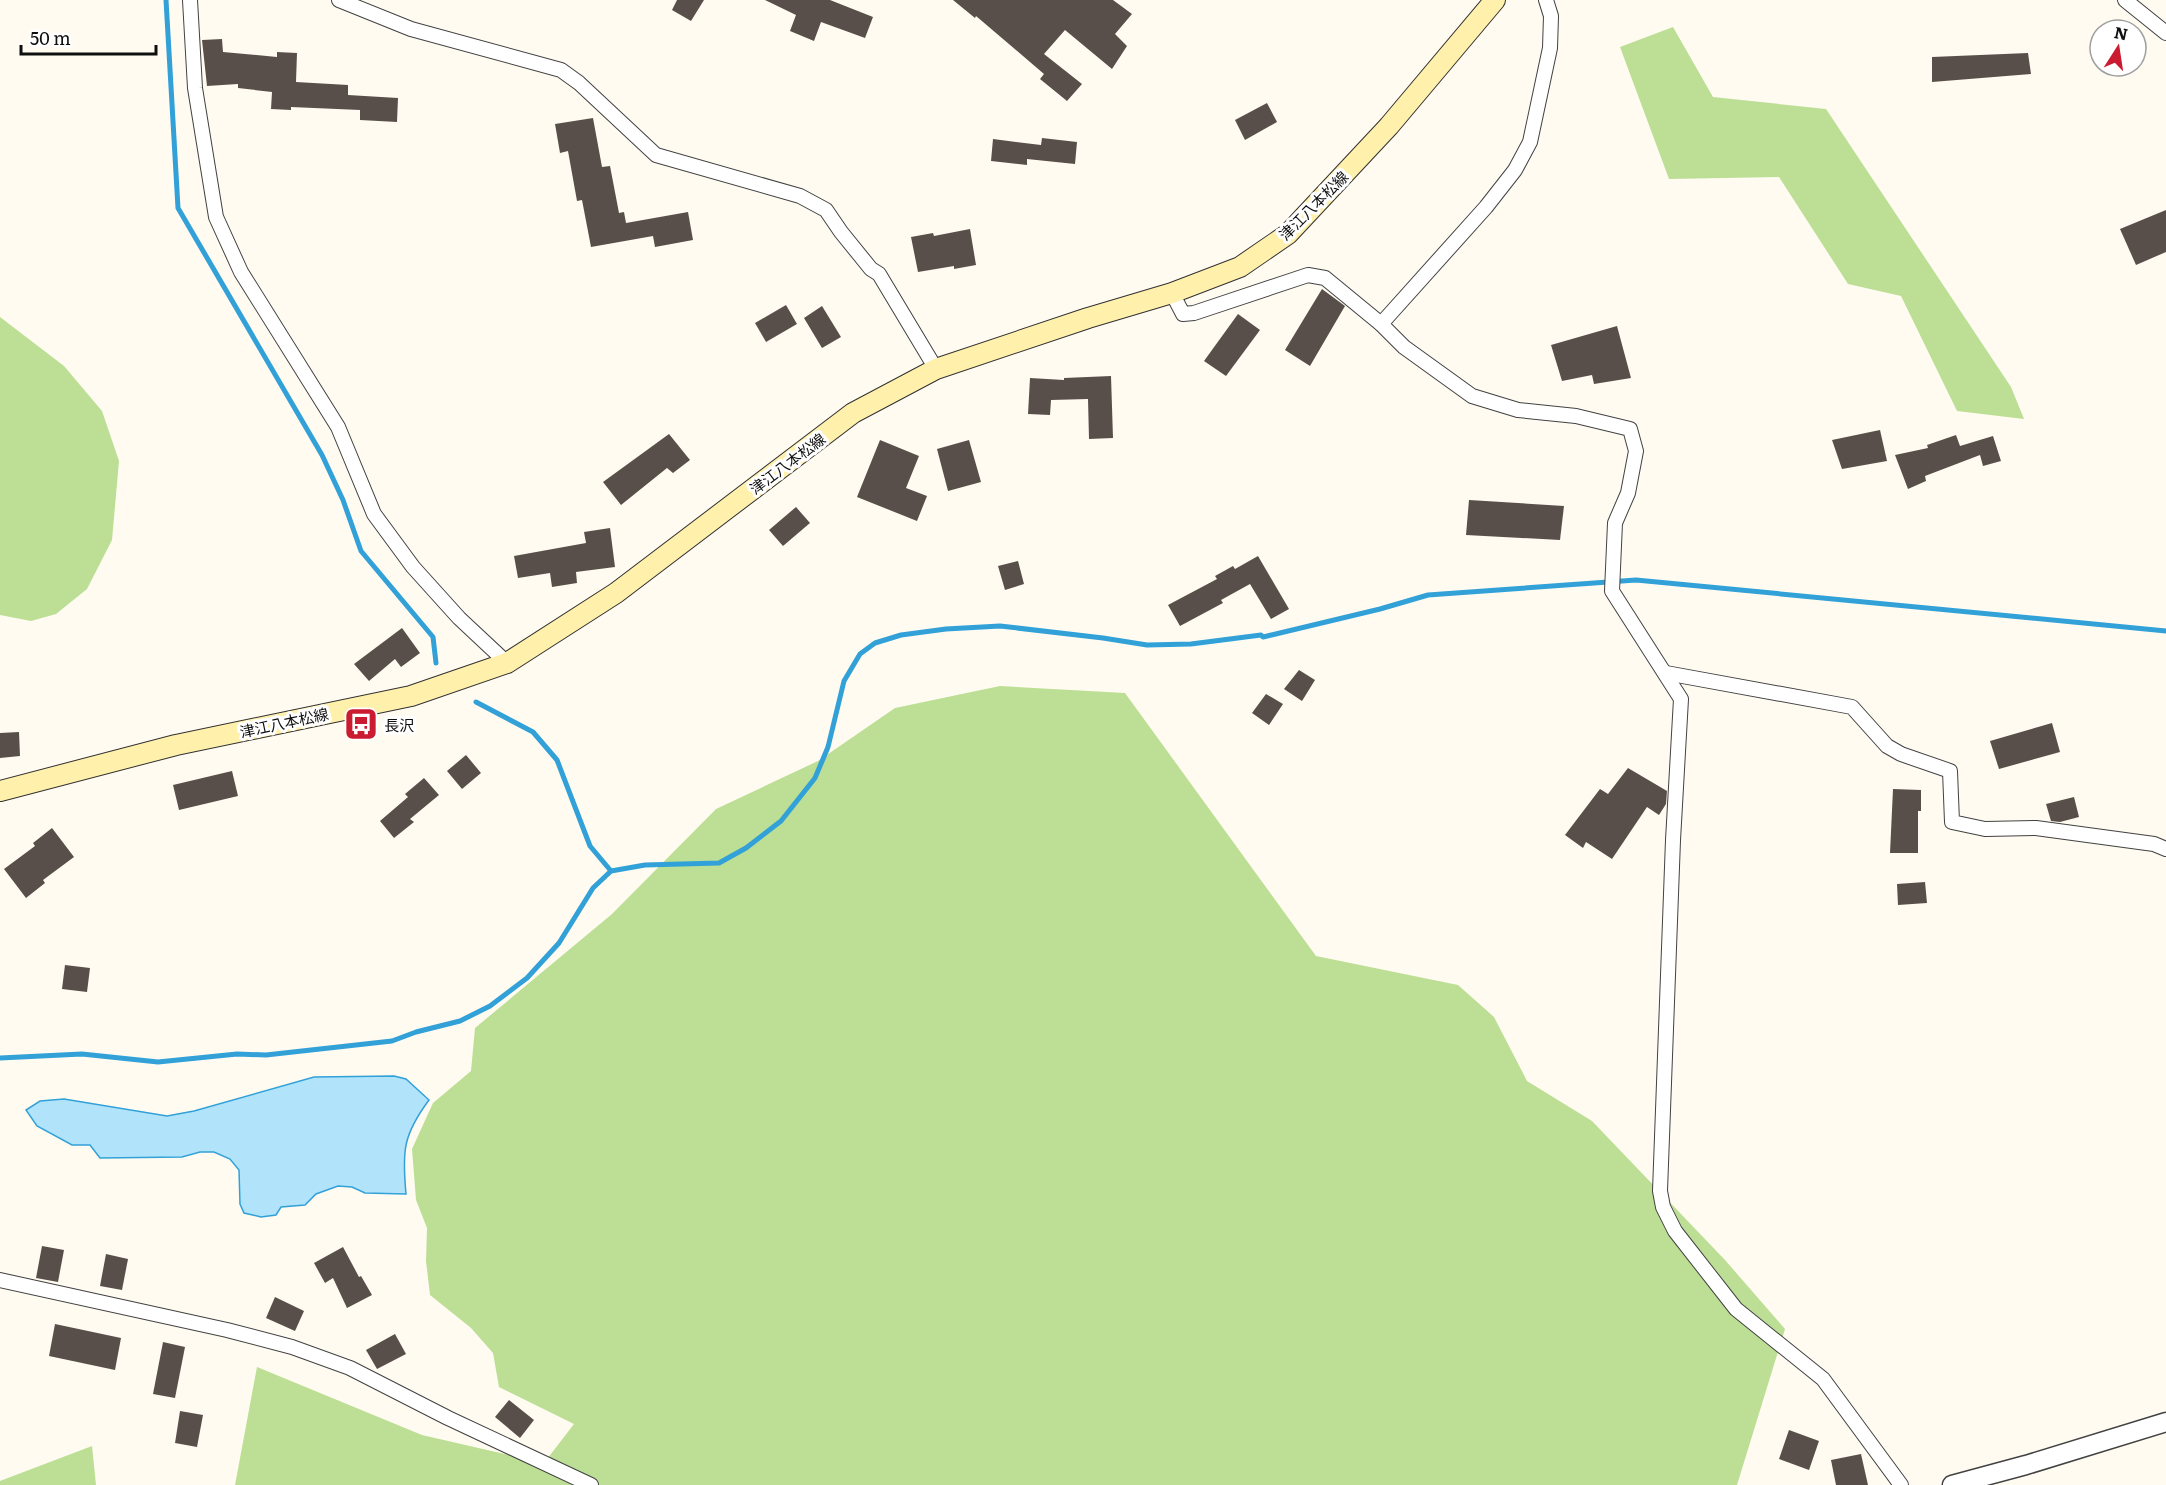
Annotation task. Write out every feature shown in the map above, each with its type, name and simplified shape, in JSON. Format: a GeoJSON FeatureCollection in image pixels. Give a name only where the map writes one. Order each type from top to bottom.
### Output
{"type":"FeatureCollection","features":[{"type":"Feature","properties":{"kind":"main road","name":"津江八本松線"},"geometry":{"type":"LineString","coordinates":[[0,791],[176,745],[411,696],[507,663],[616,593],[853,413],[936,369],[1088,318],[1172,293],[1240,267],[1288,234],[1389,126],[1495,0]]}},
{"type":"Feature","properties":{"kind":"street"},"geometry":{"type":"LineString","coordinates":[[190,0],[195,88],[216,217],[242,272],[338,427],[374,514],[413,567],[451,610],[507,663]]}},
{"type":"Feature","properties":{"kind":"street"},"geometry":{"type":"LineString","coordinates":[[339,0],[411,28],[561,70],[579,83],[656,154],[800,196],[826,210],[856,251],[871,269],[879,274],[936,369]]}},
{"type":"Feature","properties":{"kind":"street"},"geometry":{"type":"LineString","coordinates":[[1381,324],[1486,207],[1515,170],[1530,142],[1550,48],[1551,16],[1546,0]]}},
{"type":"Feature","properties":{"kind":"street"},"geometry":{"type":"LineString","coordinates":[[2125,0],[2166,33]]}},
{"type":"Feature","properties":{"kind":"street"},"geometry":{"type":"LineString","coordinates":[[1172,293],[1183,314],[1194,313],[1308,275],[1325,278],[1381,324],[1404,347],[1472,396],[1518,410],[1576,416],[1630,429],[1636,451],[1629,493],[1615,523],[1611,591],[1682,699],[1673,840],[1660,1191],[1663,1207],[1675,1230],[1736,1309],[1823,1379],[1901,1485]]}},
{"type":"Feature","properties":{"kind":"street"},"geometry":{"type":"LineString","coordinates":[[1666,673],[1852,707],[1887,746],[1900,754],[1950,771],[1952,822],[1985,828],[2036,828],[2154,844],[2166,849]]}},
{"type":"Feature","properties":{"kind":"street"},"geometry":{"type":"LineString","coordinates":[[0,1280],[227,1330],[292,1347],[350,1368],[448,1418],[591,1485]]}},
{"type":"Feature","properties":{"kind":"street"},"geometry":{"type":"LineString","coordinates":[[1952,1485],[2037,1462],[2166,1422]]}},
{"type":"Feature","properties":{"kind":"green space"},"geometry":{"type":"Polygon","coordinates":[[[1673,27],[1713,97],[1826,109],[2011,387],[2024,419],[1957,411],[1901,296],[1848,284],[1779,177],[1669,179],[1620,47],[1673,27]]]}},
{"type":"Feature","properties":{"kind":"green space"},"geometry":{"type":"Polygon","coordinates":[[[0,317],[64,366],[102,411],[119,461],[112,540],[87,589],[56,614],[31,621],[0,615],[0,317]]]}},
{"type":"Feature","properties":{"kind":"green space"},"geometry":{"type":"Polygon","coordinates":[[[1000,686],[1125,693],[1316,956],[1458,985],[1494,1017],[1527,1081],[1592,1121],[1725,1260],[1785,1329],[1737,1485],[235,1485],[257,1367],[422,1435],[544,1463],[574,1424],[499,1387],[493,1353],[471,1328],[430,1295],[426,1261],[427,1228],[416,1200],[412,1149],[433,1103],[471,1071],[475,1028],[612,914],[716,809],[818,761],[895,708],[1000,686]]]}},
{"type":"Feature","properties":{"kind":"green space"},"geometry":{"type":"Polygon","coordinates":[[[92,1446],[96,1485],[0,1485],[0,1481],[92,1446]]]}},
{"type":"Feature","properties":{"kind":"water"},"geometry":{"type":"Polygon","coordinates":[[[394,1076],[406,1079],[429,1100],[414,1123],[406,1144],[404,1166],[406,1194],[365,1193],[352,1187],[338,1186],[316,1194],[305,1205],[281,1207],[276,1215],[261,1217],[244,1213],[240,1204],[239,1170],[230,1159],[214,1152],[200,1152],[182,1157],[100,1158],[90,1145],[72,1145],[37,1126],[26,1110],[40,1101],[64,1099],[167,1116],[194,1111],[314,1077],[394,1076]]]}},
{"type":"Feature","properties":{"kind":"building"},"geometry":{"type":"Polygon","coordinates":[[[677,0],[704,0],[691,21],[672,10],[677,0]]]}},
{"type":"Feature","properties":{"kind":"building"},"geometry":{"type":"Polygon","coordinates":[[[765,0],[830,0],[873,17],[865,38],[821,22],[814,41],[790,31],[796,15],[765,0]]]}},
{"type":"Feature","properties":{"kind":"building"},"geometry":{"type":"Polygon","coordinates":[[[953,0],[1113,0],[1132,14],[1115,34],[1127,46],[1112,69],[1065,30],[1044,54],[1082,84],[1067,101],[1040,79],[1044,74],[976,16],[975,18],[953,0]]]}},
{"type":"Feature","properties":{"kind":"building"},"geometry":{"type":"Polygon","coordinates":[[[222,39],[223,52],[277,57],[277,52],[297,53],[296,82],[348,85],[348,95],[398,98],[397,122],[360,120],[360,110],[291,107],[291,110],[271,109],[272,92],[238,88],[238,84],[207,86],[202,40],[222,39]]]}},
{"type":"Feature","properties":{"kind":"building"},"geometry":{"type":"Polygon","coordinates":[[[2028,53],[2031,74],[1932,82],[1932,57],[2028,53]]]}},
{"type":"Feature","properties":{"kind":"building"},"geometry":{"type":"Polygon","coordinates":[[[1267,103],[1277,122],[1245,140],[1235,120],[1267,103]]]}},
{"type":"Feature","properties":{"kind":"building"},"geometry":{"type":"Polygon","coordinates":[[[593,118],[602,167],[610,166],[619,213],[624,212],[626,223],[688,212],[693,240],[655,247],[653,236],[591,247],[582,200],[577,201],[568,151],[560,153],[555,124],[593,118]]]}},
{"type":"Feature","properties":{"kind":"building"},"geometry":{"type":"Polygon","coordinates":[[[1042,138],[1077,142],[1075,164],[1027,159],[1027,165],[991,161],[993,139],[1041,145],[1042,138]]]}},
{"type":"Feature","properties":{"kind":"building"},"geometry":{"type":"Polygon","coordinates":[[[2166,210],[2166,252],[2136,265],[2120,229],[2166,210]]]}},
{"type":"Feature","properties":{"kind":"building"},"geometry":{"type":"Polygon","coordinates":[[[970,229],[976,265],[918,272],[911,237],[933,233],[934,236],[970,229]]]}},
{"type":"Feature","properties":{"kind":"building"},"geometry":{"type":"Polygon","coordinates":[[[1322,289],[1345,306],[1310,366],[1285,350],[1322,289]]]}},
{"type":"Feature","properties":{"kind":"building"},"geometry":{"type":"Polygon","coordinates":[[[786,305],[797,324],[766,342],[755,323],[786,305]]]}},
{"type":"Feature","properties":{"kind":"building"},"geometry":{"type":"Polygon","coordinates":[[[822,306],[841,337],[822,348],[804,318],[822,306]]]}},
{"type":"Feature","properties":{"kind":"building"},"geometry":{"type":"Polygon","coordinates":[[[1238,314],[1260,330],[1226,376],[1204,361],[1238,314]]]}},
{"type":"Feature","properties":{"kind":"building"},"geometry":{"type":"Polygon","coordinates":[[[1617,326],[1631,378],[1594,384],[1592,375],[1562,381],[1551,345],[1617,326]]]}},
{"type":"Feature","properties":{"kind":"building"},"geometry":{"type":"Polygon","coordinates":[[[1111,376],[1113,438],[1089,439],[1088,399],[1051,400],[1050,415],[1028,414],[1030,378],[1064,380],[1064,378],[1111,376]]]}},
{"type":"Feature","properties":{"kind":"building"},"geometry":{"type":"Polygon","coordinates":[[[1880,430],[1887,461],[1842,469],[1832,440],[1880,430]]]}},
{"type":"Feature","properties":{"kind":"building"},"geometry":{"type":"Polygon","coordinates":[[[669,434],[690,460],[673,473],[667,468],[621,505],[603,482],[669,434]]]}},
{"type":"Feature","properties":{"kind":"building"},"geometry":{"type":"Polygon","coordinates":[[[1956,435],[1960,446],[1993,436],[2001,461],[1983,466],[1980,455],[1925,476],[1926,481],[1908,489],[1895,455],[1928,448],[1927,445],[1956,435]]]}},
{"type":"Feature","properties":{"kind":"building"},"geometry":{"type":"Polygon","coordinates":[[[880,440],[919,456],[906,488],[927,496],[917,521],[857,497],[880,440]]]}},
{"type":"Feature","properties":{"kind":"building"},"geometry":{"type":"Polygon","coordinates":[[[969,440],[981,482],[948,491],[937,449],[969,440]]]}},
{"type":"Feature","properties":{"kind":"building"},"geometry":{"type":"Polygon","coordinates":[[[1469,500],[1564,506],[1560,540],[1466,535],[1469,500]]]}},
{"type":"Feature","properties":{"kind":"building"},"geometry":{"type":"Polygon","coordinates":[[[796,507],[810,523],[783,546],[769,530],[796,507]]]}},
{"type":"Feature","properties":{"kind":"building"},"geometry":{"type":"Polygon","coordinates":[[[610,528],[615,567],[576,572],[577,583],[552,587],[550,573],[518,578],[514,556],[586,543],[584,532],[610,528]]]}},
{"type":"Feature","properties":{"kind":"building"},"geometry":{"type":"Polygon","coordinates":[[[1258,556],[1289,609],[1271,619],[1250,584],[1221,600],[1223,603],[1180,626],[1168,605],[1217,579],[1215,576],[1233,566],[1235,569],[1258,556]]]}},
{"type":"Feature","properties":{"kind":"building"},"geometry":{"type":"Polygon","coordinates":[[[1018,561],[1024,584],[1005,590],[998,566],[1018,561]]]}},
{"type":"Feature","properties":{"kind":"building"},"geometry":{"type":"Polygon","coordinates":[[[402,628],[420,653],[401,667],[395,659],[369,681],[354,664],[402,628]]]}},
{"type":"Feature","properties":{"kind":"building"},"geometry":{"type":"Polygon","coordinates":[[[1299,670],[1315,680],[1302,701],[1284,689],[1299,670]]]}},
{"type":"Feature","properties":{"kind":"building"},"geometry":{"type":"Polygon","coordinates":[[[1266,694],[1283,704],[1269,725],[1252,713],[1266,694]]]}},
{"type":"Feature","properties":{"kind":"building"},"geometry":{"type":"Polygon","coordinates":[[[2052,723],[2060,752],[1999,769],[1990,741],[2052,723]]]}},
{"type":"Feature","properties":{"kind":"building"},"geometry":{"type":"Polygon","coordinates":[[[19,732],[20,756],[0,758],[0,733],[19,732]]]}},
{"type":"Feature","properties":{"kind":"building"},"geometry":{"type":"Polygon","coordinates":[[[466,755],[481,773],[462,789],[447,771],[466,755]]]}},
{"type":"Feature","properties":{"kind":"building"},"geometry":{"type":"Polygon","coordinates":[[[1628,768],[1667,791],[1666,804],[1659,815],[1647,807],[1612,859],[1586,842],[1583,848],[1565,835],[1600,789],[1608,794],[1628,768]]]}},
{"type":"Feature","properties":{"kind":"building"},"geometry":{"type":"Polygon","coordinates":[[[232,771],[238,796],[179,810],[173,785],[232,771]]]}},
{"type":"Feature","properties":{"kind":"building"},"geometry":{"type":"Polygon","coordinates":[[[424,778],[439,795],[410,819],[414,822],[394,838],[380,821],[408,797],[405,794],[424,778]]]}},
{"type":"Feature","properties":{"kind":"building"},"geometry":{"type":"Polygon","coordinates":[[[1893,789],[1921,790],[1921,811],[1918,811],[1918,853],[1890,853],[1893,789]]]}},
{"type":"Feature","properties":{"kind":"building"},"geometry":{"type":"Polygon","coordinates":[[[2074,797],[2079,817],[2060,822],[2051,821],[2046,804],[2074,797]]]}},
{"type":"Feature","properties":{"kind":"building"},"geometry":{"type":"Polygon","coordinates":[[[52,828],[74,857],[43,880],[45,883],[26,898],[4,869],[35,846],[33,843],[52,828]]]}},
{"type":"Feature","properties":{"kind":"building"},"geometry":{"type":"Polygon","coordinates":[[[1925,882],[1927,903],[1898,905],[1897,884],[1925,882]]]}},
{"type":"Feature","properties":{"kind":"building"},"geometry":{"type":"Polygon","coordinates":[[[65,965],[90,968],[87,992],[62,989],[65,965]]]}},
{"type":"Feature","properties":{"kind":"building"},"geometry":{"type":"Polygon","coordinates":[[[42,1246],[64,1250],[58,1282],[36,1278],[42,1246]]]}},
{"type":"Feature","properties":{"kind":"building"},"geometry":{"type":"Polygon","coordinates":[[[343,1247],[359,1277],[361,1276],[372,1295],[347,1308],[333,1278],[325,1283],[314,1263],[343,1247]]]}},
{"type":"Feature","properties":{"kind":"building"},"geometry":{"type":"Polygon","coordinates":[[[106,1254],[128,1259],[122,1290],[100,1286],[106,1254]]]}},
{"type":"Feature","properties":{"kind":"building"},"geometry":{"type":"Polygon","coordinates":[[[275,1297],[304,1311],[295,1331],[266,1318],[275,1297]]]}},
{"type":"Feature","properties":{"kind":"building"},"geometry":{"type":"Polygon","coordinates":[[[55,1324],[121,1338],[115,1370],[49,1356],[55,1324]]]}},
{"type":"Feature","properties":{"kind":"building"},"geometry":{"type":"Polygon","coordinates":[[[395,1334],[406,1354],[377,1369],[366,1350],[395,1334]]]}},
{"type":"Feature","properties":{"kind":"building"},"geometry":{"type":"Polygon","coordinates":[[[163,1342],[185,1347],[175,1398],[153,1394],[163,1342]]]}},
{"type":"Feature","properties":{"kind":"building"},"geometry":{"type":"Polygon","coordinates":[[[509,1400],[534,1420],[520,1438],[495,1417],[509,1400]]]}},
{"type":"Feature","properties":{"kind":"building"},"geometry":{"type":"Polygon","coordinates":[[[180,1411],[203,1415],[197,1447],[175,1443],[180,1411]]]}},
{"type":"Feature","properties":{"kind":"building"},"geometry":{"type":"Polygon","coordinates":[[[1789,1430],[1819,1441],[1809,1470],[1779,1459],[1789,1430]]]}},
{"type":"Feature","properties":{"kind":"building"},"geometry":{"type":"Polygon","coordinates":[[[1861,1454],[1868,1485],[1836,1485],[1831,1460],[1861,1454]]]}},
{"type":"Feature","properties":{"kind":"waterway"},"geometry":{"type":"LineString","coordinates":[[166,0],[178,208],[322,455],[343,500],[361,551],[433,637],[436,663]]}},
{"type":"Feature","properties":{"kind":"waterway"},"geometry":{"type":"LineString","coordinates":[[0,1058],[82,1054],[158,1062],[237,1054],[266,1055],[392,1041],[416,1032],[460,1021],[490,1006],[527,978],[559,943],[593,888],[611,871],[645,865],[719,863],[746,848],[781,821],[815,778],[828,747],[844,681],[860,654],[875,643],[901,635],[946,629],[1000,626],[1147,645],[1191,644],[1261,635],[1263,637],[1428,595],[1636,580],[2166,631]]}},
{"type":"Feature","properties":{"kind":"waterway"},"geometry":{"type":"LineString","coordinates":[[476,702],[533,732],[557,760],[590,846],[611,871]]}},
{"type":"Feature","properties":{"kind":"place","name":"長沢"},"geometry":{"type":"Point","coordinates":[361,724]}}]}
